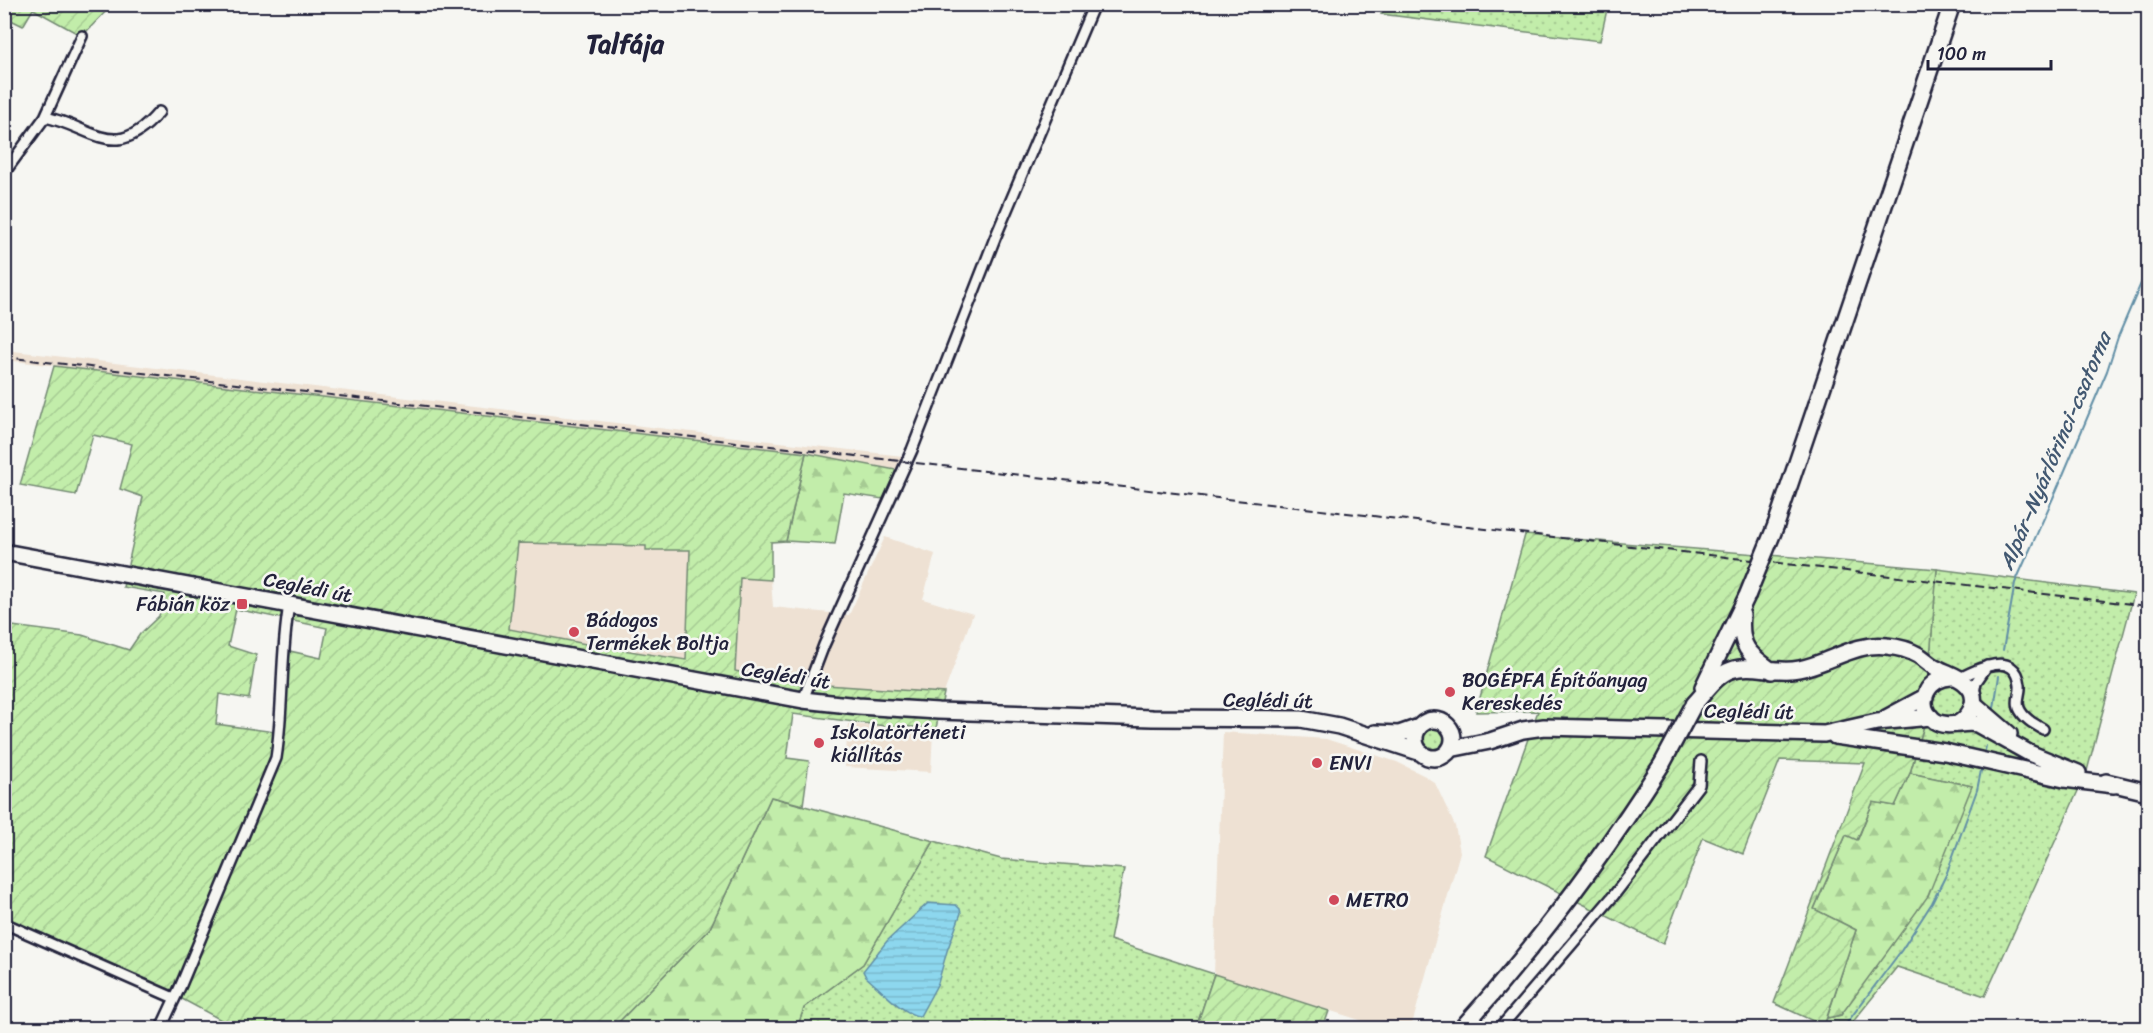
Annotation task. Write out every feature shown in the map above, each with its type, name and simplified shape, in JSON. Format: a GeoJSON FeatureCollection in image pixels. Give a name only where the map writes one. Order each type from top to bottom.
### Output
{"type":"FeatureCollection","features":[{"type":"Feature","properties":{"kind":"main road"},"geometry":{"type":"LineString","coordinates":[[1462,1029],[1542,935],[1580,885],[1662,764],[1721,652],[1776,525],[1952,4]]}},
{"type":"Feature","properties":{"kind":"main road","name":"Ceglédi út"},"geometry":{"type":"LineString","coordinates":[[4,552],[803,700],[938,711],[1152,718],[1301,719],[1323,722],[1422,753]]}},
{"type":"Feature","properties":{"kind":"main road"},"geometry":{"type":"LineString","coordinates":[[1744,602],[1740,633],[1744,645],[1753,657],[1772,671]]}},
{"type":"Feature","properties":{"kind":"main road"},"geometry":{"type":"LineString","coordinates":[[1693,706],[1720,675],[1732,670],[1744,668],[1772,671],[1799,670],[1864,646],[1884,645],[1919,655],[1935,667],[1957,677],[1969,686],[1973,699],[2001,729],[2052,763]]}},
{"type":"Feature","properties":{"kind":"main road"},"geometry":{"type":"LineString","coordinates":[[1903,649],[1913,658],[1921,671],[1927,711],[1931,717],[1941,723],[1977,724],[2052,763],[2114,785]]}},
{"type":"Feature","properties":{"kind":"main road"},"geometry":{"type":"LineString","coordinates":[[1721,652],[1772,671]]}},
{"type":"Feature","properties":{"kind":"main road"},"geometry":{"type":"LineString","coordinates":[[1925,695],[1934,681],[1940,678],[1957,677]]}},
{"type":"Feature","properties":{"kind":"main road","name":"Ceglédi út"},"geometry":{"type":"LineString","coordinates":[[1878,722],[1925,695]]}},
{"type":"Feature","properties":{"kind":"main road"},"geometry":{"type":"LineString","coordinates":[[1957,724],[1968,716],[1973,699]]}},
{"type":"Feature","properties":{"kind":"main road","name":"Ceglédi út"},"geometry":{"type":"LineString","coordinates":[[1451,731],[1470,734],[1512,733],[1554,727],[1824,734],[1878,722],[1931,717]]}},
{"type":"Feature","properties":{"kind":"main road"},"geometry":{"type":"LineString","coordinates":[[1434,720],[1447,725],[1451,731],[1453,740],[1450,749],[1438,757],[1430,757],[1422,753],[1415,741],[1419,727],[1426,722],[1434,720]]}},
{"type":"Feature","properties":{"kind":"main road","name":"Ceglédi út"},"geometry":{"type":"LineString","coordinates":[[1355,731],[1399,734],[1419,727]]}},
{"type":"Feature","properties":{"kind":"main road","name":"Ceglédi út"},"geometry":{"type":"LineString","coordinates":[[1450,749],[1490,741],[1512,733]]}},
{"type":"Feature","properties":{"kind":"main road"},"geometry":{"type":"LineString","coordinates":[[1824,734],[1945,752],[2064,779],[2148,792]]}},
{"type":"Feature","properties":{"kind":"street"},"geometry":{"type":"LineString","coordinates":[[803,700],[824,645],[912,450],[995,238],[1094,4]]}},
{"type":"Feature","properties":{"kind":"street"},"geometry":{"type":"LineString","coordinates":[[4,173],[45,117],[82,36]]}},
{"type":"Feature","properties":{"kind":"street"},"geometry":{"type":"LineString","coordinates":[[45,117],[69,124],[96,137],[111,140],[134,135],[151,122],[159,112]]}},
{"type":"Feature","properties":{"kind":"street"},"geometry":{"type":"LineString","coordinates":[[161,1029],[276,758],[289,605]]}},
{"type":"Feature","properties":{"kind":"street"},"geometry":{"type":"LineString","coordinates":[[1957,677],[1986,666],[2000,664],[2008,666],[2015,671],[2021,687],[2017,702],[2019,709],[2023,716],[2043,729]]}},
{"type":"Feature","properties":{"kind":"street"},"geometry":{"type":"LineString","coordinates":[[1973,699],[1976,682],[1986,666]]}},
{"type":"Feature","properties":{"kind":"street"},"geometry":{"type":"LineString","coordinates":[[1500,1029],[1614,896],[1699,784],[1701,761]]}},
{"type":"Feature","properties":{"kind":"street"},"geometry":{"type":"LineString","coordinates":[[6,924],[174,998]]}},
{"type":"Feature","properties":{"kind":"shaded area"},"geometry":{"type":"Polygon","coordinates":[[[5,350],[903,456],[896,470],[806,453],[5,360],[5,350]]]}},
{"type":"Feature","properties":{"kind":"shaded area"},"geometry":{"type":"Polygon","coordinates":[[[885,537],[935,554],[923,599],[973,614],[944,693],[796,683],[735,671],[740,578],[771,580],[773,607],[849,615],[885,537]]]}},
{"type":"Feature","properties":{"kind":"shaded area"},"geometry":{"type":"Polygon","coordinates":[[[518,543],[646,546],[646,550],[691,550],[686,660],[509,630],[518,543]]]}},
{"type":"Feature","properties":{"kind":"shaded area"},"geometry":{"type":"Polygon","coordinates":[[[848,724],[933,730],[931,772],[845,767],[848,724]]]}},
{"type":"Feature","properties":{"kind":"shaded area"},"geometry":{"type":"Polygon","coordinates":[[[1223,732],[1326,739],[1397,762],[1435,783],[1455,826],[1460,852],[1411,1028],[1385,1028],[1214,974],[1223,732]]]}},
{"type":"Feature","properties":{"kind":"green space"},"geometry":{"type":"Polygon","coordinates":[[[1385,4],[1608,5],[1600,41],[1381,14],[1385,4]]]}},
{"type":"Feature","properties":{"kind":"green space"},"geometry":{"type":"Polygon","coordinates":[[[4,5],[112,5],[82,36],[33,9],[23,26],[5,17],[4,5]]]}},
{"type":"Feature","properties":{"kind":"green space"},"geometry":{"type":"Polygon","coordinates":[[[54,366],[806,453],[786,541],[771,542],[771,580],[740,578],[735,671],[796,683],[944,693],[936,728],[885,726],[793,714],[787,758],[809,761],[803,805],[771,797],[710,928],[613,1028],[236,1028],[171,993],[7,927],[5,931],[5,625],[82,635],[129,650],[140,634],[159,616],[165,594],[123,587],[143,497],[120,489],[132,444],[93,435],[76,495],[20,485],[54,366]],[[518,543],[509,629],[686,660],[690,550],[646,550],[646,546],[518,543]],[[236,609],[228,646],[256,655],[249,699],[219,694],[216,724],[275,732],[281,649],[321,658],[327,628],[236,609]]]}},
{"type":"Feature","properties":{"kind":"green space"},"geometry":{"type":"Polygon","coordinates":[[[806,453],[896,470],[883,499],[844,493],[835,544],[786,541],[806,453]]]}},
{"type":"Feature","properties":{"kind":"green space"},"geometry":{"type":"Polygon","coordinates":[[[1525,535],[1937,569],[1925,722],[1910,773],[1895,806],[1873,802],[1857,840],[1846,835],[1814,909],[1856,930],[1824,1026],[1774,1003],[1865,763],[1780,760],[1743,854],[1703,838],[1663,944],[1486,856],[1538,711],[1476,712],[1525,535]]]}},
{"type":"Feature","properties":{"kind":"green space"},"geometry":{"type":"Polygon","coordinates":[[[1937,569],[2134,594],[2087,771],[1985,996],[1897,967],[1848,1028],[1824,1026],[1827,1018],[1841,1015],[1972,786],[1910,773],[1925,722],[1937,569]]]}},
{"type":"Feature","properties":{"kind":"green space"},"geometry":{"type":"Polygon","coordinates":[[[1434,723],[1444,728],[1449,738],[1444,748],[1434,753],[1424,748],[1419,738],[1424,728],[1434,723]]]}},
{"type":"Feature","properties":{"kind":"green space"},"geometry":{"type":"Polygon","coordinates":[[[1910,773],[1972,786],[1928,896],[1841,1015],[1827,1018],[1856,930],[1814,909],[1846,835],[1858,839],[1873,802],[1895,806],[1910,773]]]}},
{"type":"Feature","properties":{"kind":"green space"},"geometry":{"type":"Polygon","coordinates":[[[771,797],[934,841],[863,964],[804,1008],[797,1028],[613,1028],[710,928],[771,797]]]}},
{"type":"Feature","properties":{"kind":"green space"},"geometry":{"type":"Polygon","coordinates":[[[934,841],[1001,859],[1124,869],[1110,940],[1214,974],[1196,1028],[797,1028],[804,1008],[863,964],[934,841]]]}},
{"type":"Feature","properties":{"kind":"green space"},"geometry":{"type":"Polygon","coordinates":[[[1214,974],[1329,1011],[1323,1028],[1196,1028],[1214,974]]]}},
{"type":"Feature","properties":{"kind":"water"},"geometry":{"type":"Polygon","coordinates":[[[928,903],[956,905],[961,913],[938,983],[920,1016],[900,1007],[866,977],[863,971],[887,941],[928,903]]]}},
{"type":"Feature","properties":{"kind":"waterway","name":"Alpár–Nyárlőrinci-csatorna"},"geometry":{"type":"LineString","coordinates":[[2003,650],[2015,583],[2107,371],[2118,337],[2148,267]]}},
{"type":"Feature","properties":{"kind":"waterway","name":"Alpár–Nyárlőrinci-csatorna"},"geometry":{"type":"LineString","coordinates":[[1994,708],[1999,676]]}},
{"type":"Feature","properties":{"kind":"waterway","name":"Alpár–Nyárlőrinci-csatorna"},"geometry":{"type":"LineString","coordinates":[[1984,755],[1986,746]]}},
{"type":"Feature","properties":{"kind":"waterway","name":"Alpár–Nyárlőrinci-csatorna"},"geometry":{"type":"LineString","coordinates":[[1843,1028],[1901,951],[1932,903],[1946,875],[1977,790],[1982,766]]}},
{"type":"Feature","properties":{"kind":"railway"},"geometry":{"type":"LineString","coordinates":[[4,357],[2148,606]]}},
{"type":"Feature","properties":{"kind":"place","name":"Fábián köz"},"geometry":{"type":"Point","coordinates":[242,604]}},
{"type":"Feature","properties":{"kind":"place","name":"Bádogos Termékek Boltja"},"geometry":{"type":"Point","coordinates":[574,632]}},
{"type":"Feature","properties":{"kind":"place","name":"BOGÉPFA Építőanyag Kereskedés"},"geometry":{"type":"Point","coordinates":[1450,692]}},
{"type":"Feature","properties":{"kind":"place","name":"Iskolatörténeti kiállítás"},"geometry":{"type":"Point","coordinates":[819,743]}},
{"type":"Feature","properties":{"kind":"place","name":"ENVI"},"geometry":{"type":"Point","coordinates":[1317,763]}},
{"type":"Feature","properties":{"kind":"place","name":"METRO"},"geometry":{"type":"Point","coordinates":[1334,900]}},
{"type":"Feature","properties":{"kind":"district","name":"Talfája"},"geometry":{"type":"Point","coordinates":[625,44]}}]}
